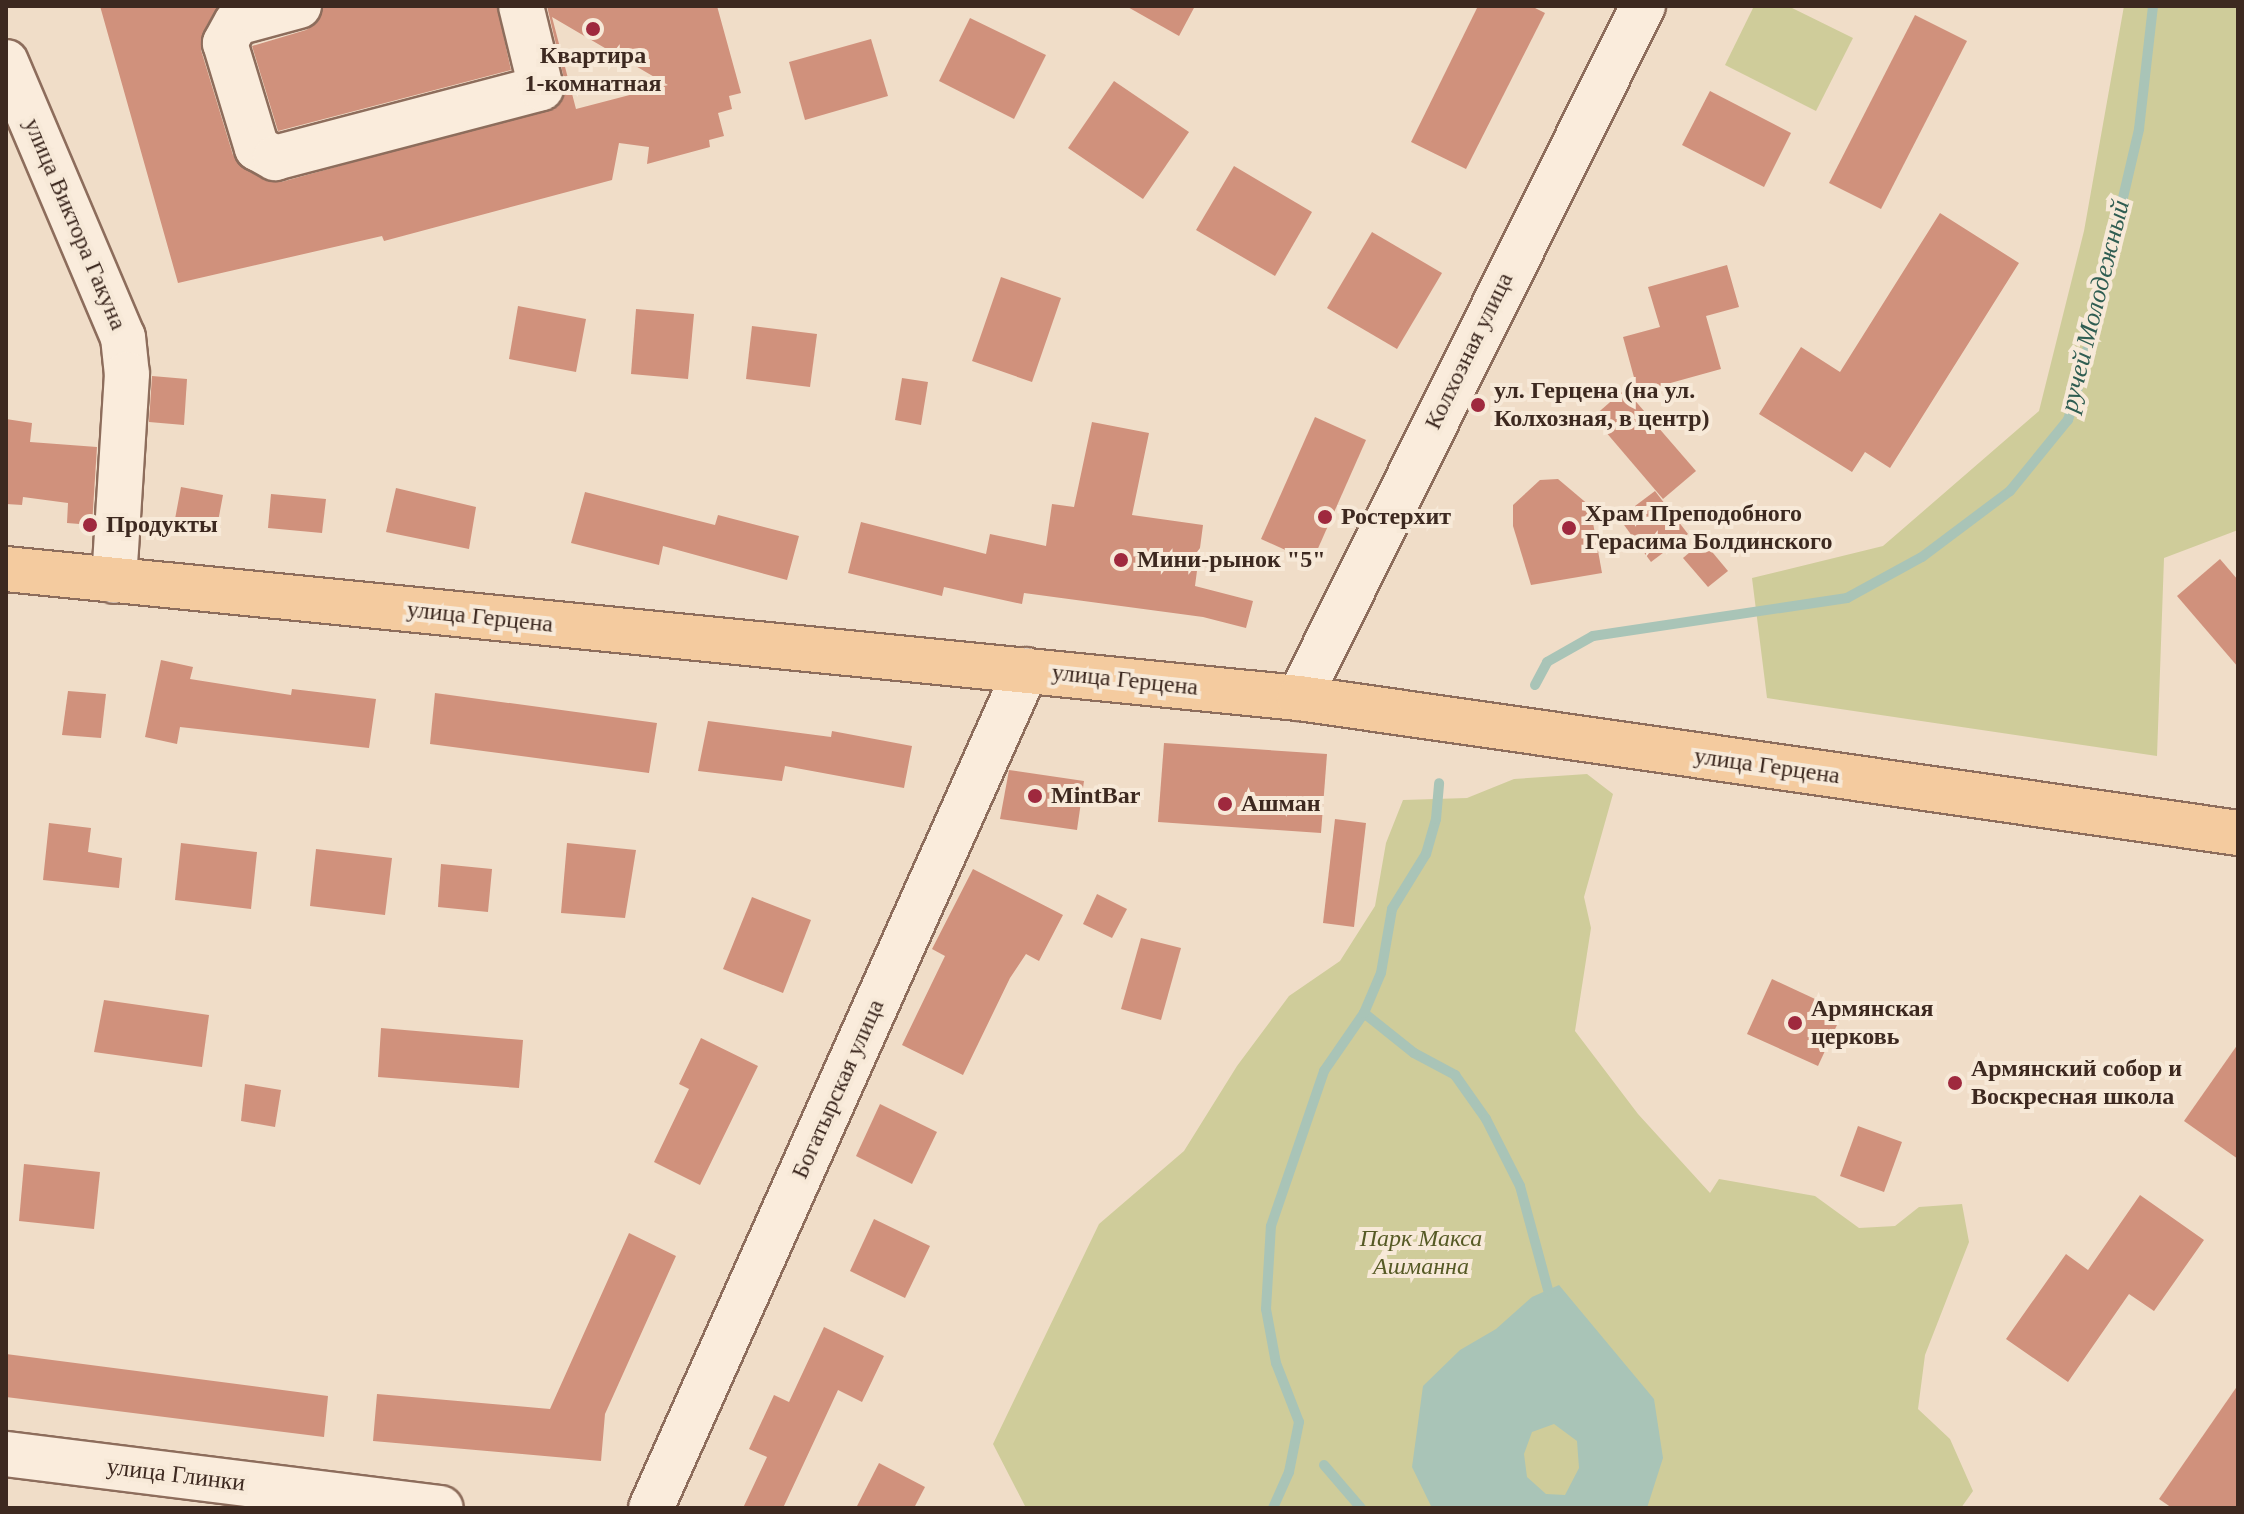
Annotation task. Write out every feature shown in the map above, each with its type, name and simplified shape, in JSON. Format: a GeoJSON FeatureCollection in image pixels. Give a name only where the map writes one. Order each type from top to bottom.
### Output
{"type":"FeatureCollection","features":[{"type":"Feature","properties":{"kind":"main road","name":"улица Герцена"},"geometry":{"type":"LineString","coordinates":[[6,569],[1299,698],[2238,833]]}},
{"type":"Feature","properties":{"kind":"street"},"geometry":{"type":"LineString","coordinates":[[299,6],[236,23],[225,43],[257,148],[275,158],[541,88],[521,6]]}},
{"type":"Feature","properties":{"kind":"street","name":"Колхозная улица"},"geometry":{"type":"LineString","coordinates":[[1299,698],[1643,6]]}},
{"type":"Feature","properties":{"kind":"street","name":"улица Виктора Гакуна"},"geometry":{"type":"LineString","coordinates":[[6,62],[123,337],[127,374],[114,581]]}},
{"type":"Feature","properties":{"kind":"street","name":"Богатырская улица"},"geometry":{"type":"LineString","coordinates":[[651,1508],[1026,670]]}},
{"type":"Feature","properties":{"kind":"street","name":"улица Глинки"},"geometry":{"type":"LineString","coordinates":[[6,1454],[441,1508]]}},
{"type":"Feature","properties":{"kind":"green space"},"geometry":{"type":"Polygon","coordinates":[[[1754,6],[1788,6],[1853,38],[1816,111],[1725,65],[1754,6]]]}},
{"type":"Feature","properties":{"kind":"green space"},"geometry":{"type":"Polygon","coordinates":[[[2124,6],[2238,6],[2238,530],[2164,558],[2157,756],[1767,698],[1752,578],[1883,546],[2039,411],[2084,231],[2124,6]]]}},
{"type":"Feature","properties":{"kind":"green space","name":"Парк Макса Ашманна"},"geometry":{"type":"Polygon","coordinates":[[[1587,774],[1613,794],[1584,897],[1591,928],[1575,1031],[1638,1114],[1710,1193],[1719,1179],[1815,1196],[1859,1228],[1895,1226],[1919,1207],[1962,1204],[1969,1242],[1925,1355],[1918,1409],[1950,1439],[1973,1491],[1961,1508],[1026,1508],[993,1444],[1099,1224],[1184,1151],[1237,1066],[1289,996],[1340,961],[1375,906],[1386,843],[1403,800],[1467,798],[1514,779],[1587,774]]]}},
{"type":"Feature","properties":{"kind":"shaded area"},"geometry":{"type":"Polygon","coordinates":[[[1559,1285],[1654,1399],[1663,1458],[1647,1508],[1432,1508],[1412,1467],[1423,1386],[1460,1350],[1496,1329],[1532,1297],[1559,1285]],[[1554,1424],[1532,1432],[1524,1454],[1527,1477],[1546,1494],[1565,1495],[1579,1468],[1577,1441],[1554,1424]]]}},
{"type":"Feature","properties":{"kind":"building"},"geometry":{"type":"Polygon","coordinates":[[[100,6],[218,6],[203,32],[201,50],[233,155],[264,180],[281,182],[558,106],[565,83],[547,6],[717,6],[741,93],[729,96],[732,109],[718,113],[724,136],[709,140],[710,147],[647,164],[649,147],[619,143],[612,180],[384,241],[382,236],[178,283],[100,6]],[[552,17],[576,109],[668,85],[552,17]]]}},
{"type":"Feature","properties":{"kind":"building"},"geometry":{"type":"Polygon","coordinates":[[[323,6],[497,6],[511,70],[278,131],[252,46],[306,30],[317,23],[323,6]]]}},
{"type":"Feature","properties":{"kind":"building"},"geometry":{"type":"Polygon","coordinates":[[[1126,6],[1195,6],[1179,36],[1126,6]]]}},
{"type":"Feature","properties":{"kind":"building"},"geometry":{"type":"Polygon","coordinates":[[[1478,6],[1531,6],[1545,13],[1466,169],[1411,142],[1478,6]]]}},
{"type":"Feature","properties":{"kind":"building"},"geometry":{"type":"Polygon","coordinates":[[[1915,15],[1967,41],[1881,209],[1829,183],[1915,15]]]}},
{"type":"Feature","properties":{"kind":"building"},"geometry":{"type":"Polygon","coordinates":[[[970,18],[1046,55],[1014,119],[939,81],[970,18]]]}},
{"type":"Feature","properties":{"kind":"building"},"geometry":{"type":"Polygon","coordinates":[[[871,39],[888,96],[805,120],[789,62],[871,39]]]}},
{"type":"Feature","properties":{"kind":"building"},"geometry":{"type":"Polygon","coordinates":[[[1114,81],[1189,132],[1143,199],[1068,148],[1114,81]]]}},
{"type":"Feature","properties":{"kind":"building"},"geometry":{"type":"Polygon","coordinates":[[[1710,91],[1791,133],[1764,187],[1682,145],[1710,91]]]}},
{"type":"Feature","properties":{"kind":"building"},"geometry":{"type":"Polygon","coordinates":[[[1234,166],[1312,212],[1275,276],[1196,230],[1234,166]]]}},
{"type":"Feature","properties":{"kind":"building"},"geometry":{"type":"Polygon","coordinates":[[[1940,213],[2019,263],[1890,468],[1865,452],[1852,472],[1759,414],[1801,347],[1840,372],[1940,213]]]}},
{"type":"Feature","properties":{"kind":"building"},"geometry":{"type":"Polygon","coordinates":[[[1372,232],[1442,273],[1397,349],[1327,308],[1372,232]]]}},
{"type":"Feature","properties":{"kind":"building"},"geometry":{"type":"Polygon","coordinates":[[[1727,265],[1739,307],[1706,316],[1721,369],[1638,392],[1623,337],[1660,327],[1648,287],[1727,265]]]}},
{"type":"Feature","properties":{"kind":"building"},"geometry":{"type":"Polygon","coordinates":[[[1001,277],[1061,298],[1032,382],[972,361],[1001,277]]]}},
{"type":"Feature","properties":{"kind":"building"},"geometry":{"type":"Polygon","coordinates":[[[518,306],[586,319],[576,372],[509,359],[518,306]]]}},
{"type":"Feature","properties":{"kind":"building"},"geometry":{"type":"Polygon","coordinates":[[[636,309],[694,314],[688,379],[631,374],[636,309]]]}},
{"type":"Feature","properties":{"kind":"building"},"geometry":{"type":"Polygon","coordinates":[[[752,326],[817,334],[810,387],[746,379],[752,326]]]}},
{"type":"Feature","properties":{"kind":"building"},"geometry":{"type":"Polygon","coordinates":[[[152,376],[187,379],[184,425],[149,422],[152,376]]]}},
{"type":"Feature","properties":{"kind":"building"},"geometry":{"type":"Polygon","coordinates":[[[902,378],[928,382],[921,425],[895,420],[902,378]]]}},
{"type":"Feature","properties":{"kind":"building"},"geometry":{"type":"Polygon","coordinates":[[[1625,389],[1696,471],[1663,499],[1593,417],[1625,389]]]}},
{"type":"Feature","properties":{"kind":"building"},"geometry":{"type":"Polygon","coordinates":[[[1315,417],[1366,440],[1312,562],[1261,539],[1315,417]]]}},
{"type":"Feature","properties":{"kind":"building"},"geometry":{"type":"Polygon","coordinates":[[[6,419],[32,423],[30,442],[97,447],[92,525],[67,523],[68,503],[23,497],[22,505],[6,504],[6,419]]]}},
{"type":"Feature","properties":{"kind":"building"},"geometry":{"type":"Polygon","coordinates":[[[1092,422],[1149,433],[1132,515],[1203,525],[1195,586],[1253,601],[1246,628],[1203,617],[1024,593],[1022,604],[944,587],[942,596],[848,573],[861,522],[986,554],[990,534],[1046,546],[1052,504],[1074,507],[1092,422]]]}},
{"type":"Feature","properties":{"kind":"building","name":"Храм Преподобного Герасима Болдинского"},"geometry":{"type":"Polygon","coordinates":[[[1558,479],[1590,506],[1602,573],[1531,585],[1513,526],[1513,505],[1540,480],[1558,479]]]}},
{"type":"Feature","properties":{"kind":"building"},"geometry":{"type":"Polygon","coordinates":[[[181,487],[223,495],[217,527],[175,519],[181,487]]]}},
{"type":"Feature","properties":{"kind":"building"},"geometry":{"type":"Polygon","coordinates":[[[396,488],[476,507],[469,549],[386,532],[396,488]]]}},
{"type":"Feature","properties":{"kind":"building"},"geometry":{"type":"Polygon","coordinates":[[[1655,491],[1688,534],[1651,562],[1619,518],[1655,491]]]}},
{"type":"Feature","properties":{"kind":"building"},"geometry":{"type":"Polygon","coordinates":[[[585,492],[715,525],[718,515],[799,536],[787,580],[663,546],[659,565],[571,543],[585,492]]]}},
{"type":"Feature","properties":{"kind":"building"},"geometry":{"type":"Polygon","coordinates":[[[271,494],[326,499],[322,533],[268,528],[271,494]]]}},
{"type":"Feature","properties":{"kind":"building"},"geometry":{"type":"Polygon","coordinates":[[[1703,541],[1728,571],[1708,587],[1683,558],[1703,541]]]}},
{"type":"Feature","properties":{"kind":"building"},"geometry":{"type":"Polygon","coordinates":[[[2220,559],[2238,580],[2238,667],[2177,596],[2220,559]]]}},
{"type":"Feature","properties":{"kind":"building"},"geometry":{"type":"Polygon","coordinates":[[[161,660],[193,667],[190,679],[291,695],[292,689],[376,699],[369,748],[180,727],[177,744],[145,737],[161,660]]]}},
{"type":"Feature","properties":{"kind":"building"},"geometry":{"type":"Polygon","coordinates":[[[68,691],[106,694],[101,738],[62,735],[68,691]]]}},
{"type":"Feature","properties":{"kind":"building"},"geometry":{"type":"Polygon","coordinates":[[[435,693],[657,723],[649,773],[430,744],[435,693]]]}},
{"type":"Feature","properties":{"kind":"building"},"geometry":{"type":"Polygon","coordinates":[[[708,721],[831,737],[832,731],[912,746],[904,788],[785,766],[782,781],[698,771],[708,721]]]}},
{"type":"Feature","properties":{"kind":"building"},"geometry":{"type":"Polygon","coordinates":[[[1164,743],[1327,754],[1321,833],[1158,822],[1164,743]]]}},
{"type":"Feature","properties":{"kind":"building"},"geometry":{"type":"Polygon","coordinates":[[[1009,770],[1084,781],[1077,830],[1000,819],[1009,770]]]}},
{"type":"Feature","properties":{"kind":"building"},"geometry":{"type":"Polygon","coordinates":[[[1335,819],[1366,823],[1354,927],[1323,923],[1335,819]]]}},
{"type":"Feature","properties":{"kind":"building"},"geometry":{"type":"Polygon","coordinates":[[[49,823],[91,828],[88,852],[122,858],[119,888],[43,880],[49,823]]]}},
{"type":"Feature","properties":{"kind":"building"},"geometry":{"type":"Polygon","coordinates":[[[181,843],[257,852],[251,909],[175,900],[181,843]]]}},
{"type":"Feature","properties":{"kind":"building"},"geometry":{"type":"Polygon","coordinates":[[[567,843],[636,850],[625,918],[561,913],[567,843]]]}},
{"type":"Feature","properties":{"kind":"building"},"geometry":{"type":"Polygon","coordinates":[[[316,849],[392,858],[385,915],[310,906],[316,849]]]}},
{"type":"Feature","properties":{"kind":"building"},"geometry":{"type":"Polygon","coordinates":[[[441,864],[492,869],[488,912],[438,907],[441,864]]]}},
{"type":"Feature","properties":{"kind":"building"},"geometry":{"type":"Polygon","coordinates":[[[973,869],[1063,915],[1039,961],[1026,954],[1010,978],[963,1075],[902,1045],[945,956],[932,949],[973,869]]]}},
{"type":"Feature","properties":{"kind":"building"},"geometry":{"type":"Polygon","coordinates":[[[1097,894],[1127,909],[1112,938],[1083,924],[1097,894]]]}},
{"type":"Feature","properties":{"kind":"building"},"geometry":{"type":"Polygon","coordinates":[[[752,897],[811,920],[783,993],[723,969],[752,897]]]}},
{"type":"Feature","properties":{"kind":"building"},"geometry":{"type":"Polygon","coordinates":[[[1141,938],[1181,948],[1161,1020],[1121,1009],[1141,938]]]}},
{"type":"Feature","properties":{"kind":"building","name":"Армянская церковь"},"geometry":{"type":"Polygon","coordinates":[[[1772,979],[1843,1012],[1818,1066],[1747,1034],[1772,979]]]}},
{"type":"Feature","properties":{"kind":"building"},"geometry":{"type":"Polygon","coordinates":[[[104,1000],[209,1015],[202,1067],[94,1052],[104,1000]]]}},
{"type":"Feature","properties":{"kind":"building"},"geometry":{"type":"Polygon","coordinates":[[[381,1028],[523,1040],[519,1088],[378,1077],[381,1028]]]}},
{"type":"Feature","properties":{"kind":"building"},"geometry":{"type":"Polygon","coordinates":[[[701,1038],[758,1066],[700,1185],[654,1162],[689,1089],[679,1084],[701,1038]]]}},
{"type":"Feature","properties":{"kind":"building"},"geometry":{"type":"Polygon","coordinates":[[[2238,1044],[2238,1159],[2184,1121],[2238,1044]]]}},
{"type":"Feature","properties":{"kind":"building"},"geometry":{"type":"Polygon","coordinates":[[[245,1084],[281,1090],[275,1127],[241,1121],[245,1084]]]}},
{"type":"Feature","properties":{"kind":"building"},"geometry":{"type":"Polygon","coordinates":[[[880,1104],[937,1132],[912,1184],[856,1156],[880,1104]]]}},
{"type":"Feature","properties":{"kind":"building"},"geometry":{"type":"Polygon","coordinates":[[[1858,1126],[1902,1142],[1884,1192],[1840,1176],[1858,1126]]]}},
{"type":"Feature","properties":{"kind":"building"},"geometry":{"type":"Polygon","coordinates":[[[24,1164],[100,1172],[94,1229],[19,1221],[24,1164]]]}},
{"type":"Feature","properties":{"kind":"building"},"geometry":{"type":"Polygon","coordinates":[[[2140,1195],[2204,1240],[2154,1311],[2129,1294],[2068,1382],[2006,1339],[2066,1254],[2088,1270],[2140,1195]]]}},
{"type":"Feature","properties":{"kind":"building"},"geometry":{"type":"Polygon","coordinates":[[[874,1219],[930,1246],[905,1298],[850,1271],[874,1219]]]}},
{"type":"Feature","properties":{"kind":"building"},"geometry":{"type":"Polygon","coordinates":[[[629,1233],[676,1256],[605,1414],[601,1461],[373,1441],[377,1394],[550,1409],[629,1233]]]}},
{"type":"Feature","properties":{"kind":"building"},"geometry":{"type":"Polygon","coordinates":[[[824,1327],[884,1356],[862,1402],[838,1390],[783,1508],[743,1508],[767,1457],[749,1449],[774,1395],[789,1402],[824,1327]]]}},
{"type":"Feature","properties":{"kind":"building"},"geometry":{"type":"Polygon","coordinates":[[[6,1354],[328,1396],[324,1437],[6,1397],[6,1354]]]}},
{"type":"Feature","properties":{"kind":"building"},"geometry":{"type":"Polygon","coordinates":[[[2238,1385],[2238,1508],[2172,1508],[2159,1499],[2238,1385]]]}},
{"type":"Feature","properties":{"kind":"building"},"geometry":{"type":"Polygon","coordinates":[[[879,1463],[925,1487],[914,1508],[856,1508],[879,1463]]]}},
{"type":"Feature","properties":{"kind":"waterway","name":"ручей Молодежный"},"geometry":{"type":"LineString","coordinates":[[1535,685],[1547,662],[1593,636],[1847,598],[1922,557],[2010,491],[2068,420],[2080,381],[2139,129],[2153,6]]}},
{"type":"Feature","properties":{"kind":"waterway","name":"ручей Молодежный"},"geometry":{"type":"LineString","coordinates":[[1273,1508],[1289,1472],[1299,1422],[1276,1363],[1266,1309],[1271,1226],[1324,1071],[1364,1013],[1381,973],[1392,909],[1426,854],[1436,819],[1439,783]]}},
{"type":"Feature","properties":{"kind":"waterway"},"geometry":{"type":"LineString","coordinates":[[1364,1013],[1414,1053],[1455,1075],[1486,1119],[1520,1186],[1548,1290]]}},
{"type":"Feature","properties":{"kind":"waterway"},"geometry":{"type":"LineString","coordinates":[[1324,1465],[1361,1508]]}},
{"type":"Feature","properties":{"kind":"place","name":"Квартира 1-комнатная"},"geometry":{"type":"Point","coordinates":[593,29]}},
{"type":"Feature","properties":{"kind":"place","name":"ул. Герцена (на ул. Колхозная, в центр)"},"geometry":{"type":"Point","coordinates":[1478,405]}},
{"type":"Feature","properties":{"kind":"place","name":"Ростерхит"},"geometry":{"type":"Point","coordinates":[1325,517]}},
{"type":"Feature","properties":{"kind":"place","name":"Продукты"},"geometry":{"type":"Point","coordinates":[90,525]}},
{"type":"Feature","properties":{"kind":"place","name":"Храм Преподобного Герасима Болдинского"},"geometry":{"type":"Point","coordinates":[1569,528]}},
{"type":"Feature","properties":{"kind":"place","name":"Мини-рынок \"5\""},"geometry":{"type":"Point","coordinates":[1121,560]}},
{"type":"Feature","properties":{"kind":"place","name":"MintBar"},"geometry":{"type":"Point","coordinates":[1035,796]}},
{"type":"Feature","properties":{"kind":"place","name":"Ашман"},"geometry":{"type":"Point","coordinates":[1225,804]}},
{"type":"Feature","properties":{"kind":"place","name":"Армянская церковь"},"geometry":{"type":"Point","coordinates":[1795,1023]}},
{"type":"Feature","properties":{"kind":"place","name":"Армянский собор и Воскресная школа"},"geometry":{"type":"Point","coordinates":[1955,1083]}}]}
